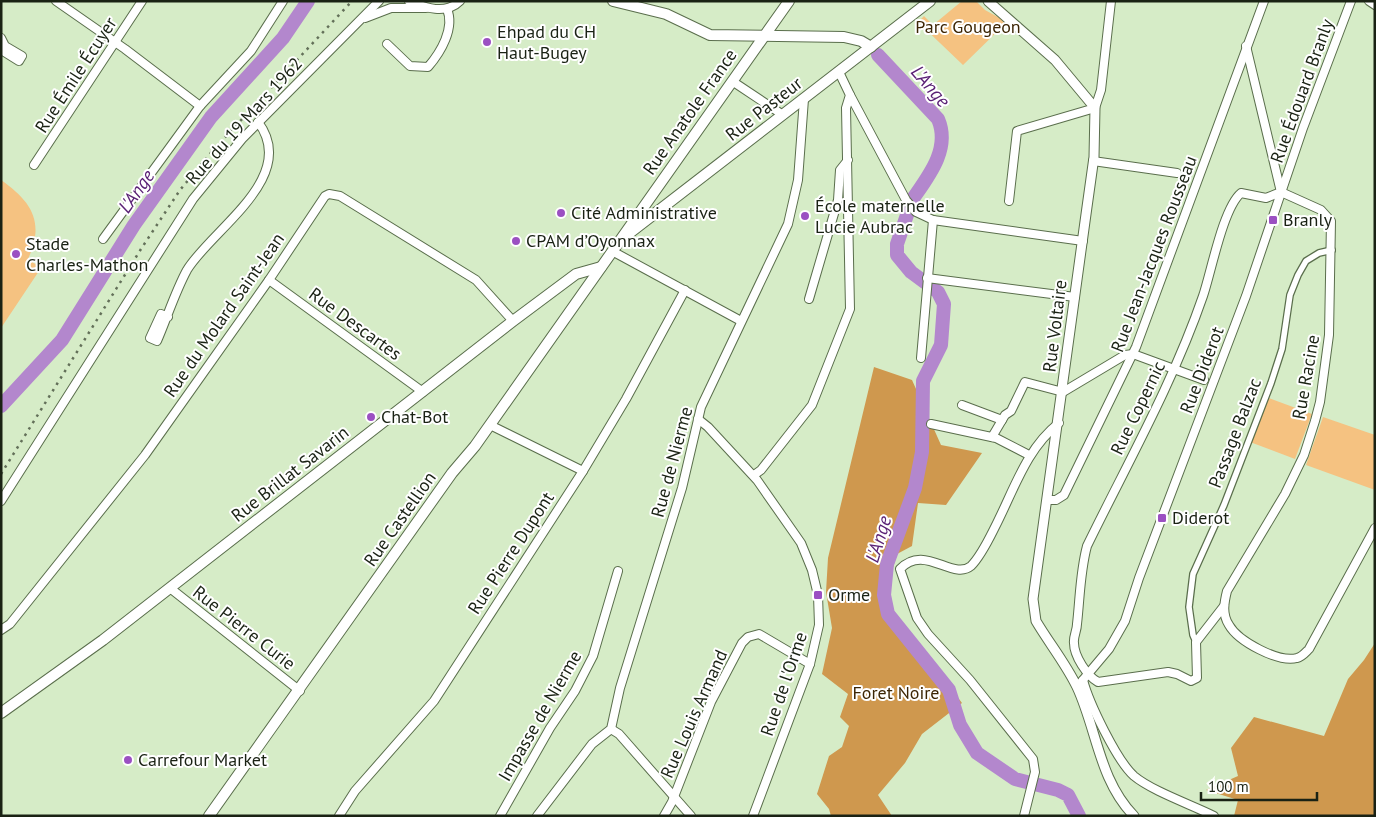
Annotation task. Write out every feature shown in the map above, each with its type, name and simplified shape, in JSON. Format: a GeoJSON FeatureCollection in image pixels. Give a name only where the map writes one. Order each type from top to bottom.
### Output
{"type":"FeatureCollection","features":[{"type":"Feature","properties":{"kind":"main road"},"geometry":{"type":"LineString","coordinates":[[613,1],[657,12],[710,35],[844,37],[861,41],[871,47]]}},
{"type":"Feature","properties":{"kind":"main road","name":"Rue Anatole France"},"geometry":{"type":"LineString","coordinates":[[618,242],[789,1]]}},
{"type":"Feature","properties":{"kind":"main road","name":"Rue Pasteur"},"geometry":{"type":"LineString","coordinates":[[618,242],[930,1]]}},
{"type":"Feature","properties":{"kind":"main road","name":"Rue Castellion"},"geometry":{"type":"LineString","coordinates":[[209,816],[300,691],[452,473],[490,425],[618,242]]}},
{"type":"Feature","properties":{"kind":"main road","name":"Rue Brillat Savarin"},"geometry":{"type":"LineString","coordinates":[[1,712],[103,640],[576,274],[601,267]]}},
{"type":"Feature","properties":{"kind":"street"},"geometry":{"type":"LineString","coordinates":[[56,1],[115,42],[200,106]]}},
{"type":"Feature","properties":{"kind":"street","name":"Rue Émile Écuyer"},"geometry":{"type":"LineString","coordinates":[[34,165],[142,1]]}},
{"type":"Feature","properties":{"kind":"street"},"geometry":{"type":"LineString","coordinates":[[103,238],[200,106],[244,61],[283,1]]}},
{"type":"Feature","properties":{"kind":"street","name":"Rue du 19 Mars 1962"},"geometry":{"type":"LineString","coordinates":[[1,501],[193,199],[222,162],[258,122],[379,1]]}},
{"type":"Feature","properties":{"kind":"street"},"geometry":{"type":"LineString","coordinates":[[398,1],[426,8],[447,9],[460,1]]}},
{"type":"Feature","properties":{"kind":"street"},"geometry":{"type":"LineString","coordinates":[[988,1],[1055,60],[1095,108]]}},
{"type":"Feature","properties":{"kind":"street"},"geometry":{"type":"LineString","coordinates":[[1095,108],[1101,90],[1111,1]]}},
{"type":"Feature","properties":{"kind":"street","name":"Rue Jean-Jacques Rousseau"},"geometry":{"type":"LineString","coordinates":[[1047,500],[1056,500],[1064,495],[1133,354],[1264,1]]}},
{"type":"Feature","properties":{"kind":"street","name":"Rue Édouard Branly"},"geometry":{"type":"LineString","coordinates":[[1281,192],[1351,1]]}},
{"type":"Feature","properties":{"kind":"street"},"geometry":{"type":"LineString","coordinates":[[1369,1],[1375,5]]}},
{"type":"Feature","properties":{"kind":"street"},"geometry":{"type":"LineString","coordinates":[[360,20],[385,9],[410,4]]}},
{"type":"Feature","properties":{"kind":"street"},"geometry":{"type":"LineString","coordinates":[[387,44],[410,66],[428,67],[439,52],[448,30],[450,17],[447,9]]}},
{"type":"Feature","properties":{"kind":"street"},"geometry":{"type":"LineString","coordinates":[[1,38],[5,46]]}},
{"type":"Feature","properties":{"kind":"street"},"geometry":{"type":"LineString","coordinates":[[1246,46],[1281,192]]}},
{"type":"Feature","properties":{"kind":"street"},"geometry":{"type":"LineString","coordinates":[[839,72],[906,200],[919,215],[933,220],[1082,241]]}},
{"type":"Feature","properties":{"kind":"street"},"geometry":{"type":"LineString","coordinates":[[732,81],[783,115]]}},
{"type":"Feature","properties":{"kind":"street"},"geometry":{"type":"LineString","coordinates":[[754,475],[778,449],[812,405],[850,309],[846,108],[850,96]]}},
{"type":"Feature","properties":{"kind":"street","name":"Rue de Nierme"},"geometry":{"type":"LineString","coordinates":[[611,729],[620,688],[682,488],[698,419],[707,391],[788,224],[798,180],[804,99]]}},
{"type":"Feature","properties":{"kind":"street"},"geometry":{"type":"LineString","coordinates":[[1009,201],[1017,131],[1095,108]]}},
{"type":"Feature","properties":{"kind":"street","name":"Rue Voltaire"},"geometry":{"type":"LineString","coordinates":[[1095,108],[1093,161],[1033,610],[1036,621],[1083,681],[1111,784],[1121,803],[1134,816]]}},
{"type":"Feature","properties":{"kind":"street"},"geometry":{"type":"LineString","coordinates":[[168,317],[186,272],[196,257],[239,212],[268,167],[270,148],[258,122]]}},
{"type":"Feature","properties":{"kind":"street"},"geometry":{"type":"LineString","coordinates":[[809,299],[838,200],[840,170],[848,160]]}},
{"type":"Feature","properties":{"kind":"street"},"geometry":{"type":"LineString","coordinates":[[1093,161],[1178,173]]}},
{"type":"Feature","properties":{"kind":"street","name":"Rue Racine"},"geometry":{"type":"LineString","coordinates":[[1224,606],[1227,591],[1285,494],[1304,455],[1320,402],[1329,335],[1332,250],[1330,221],[1321,210],[1281,192]]}},
{"type":"Feature","properties":{"kind":"street","name":"Rue Copernic"},"geometry":{"type":"LineString","coordinates":[[1214,816],[1133,775],[1119,755],[1087,694],[1073,642],[1077,627],[1083,561],[1087,546],[1174,369],[1206,289],[1220,237],[1238,196],[1245,193],[1266,198],[1281,192]]}},
{"type":"Feature","properties":{"kind":"street","name":"Rue Diderot"},"geometry":{"type":"LineString","coordinates":[[1083,681],[1109,649],[1125,621],[1139,578],[1246,296],[1281,192]]}},
{"type":"Feature","properties":{"kind":"street","name":"Rue du Molard Saint-Jean"},"geometry":{"type":"LineString","coordinates":[[1,630],[16,617],[145,454],[269,280],[322,200],[329,194],[334,194],[476,280],[513,321]]}},
{"type":"Feature","properties":{"kind":"street"},"geometry":{"type":"LineString","coordinates":[[921,358],[933,220]]}},
{"type":"Feature","properties":{"kind":"street","name":"Passage Balzac"},"geometry":{"type":"LineString","coordinates":[[1083,681],[1102,682],[1173,672],[1192,682],[1197,678],[1196,642],[1193,635],[1189,607],[1193,574],[1224,505],[1271,383],[1282,349],[1290,295],[1298,275],[1306,261],[1319,253],[1332,250]]}},
{"type":"Feature","properties":{"kind":"street"},"geometry":{"type":"LineString","coordinates":[[612,251],[741,321]]}},
{"type":"Feature","properties":{"kind":"street"},"geometry":{"type":"LineString","coordinates":[[927,278],[1075,297]]}},
{"type":"Feature","properties":{"kind":"street","name":"Rue Descartes"},"geometry":{"type":"LineString","coordinates":[[269,280],[423,392]]}},
{"type":"Feature","properties":{"kind":"street","name":"Rue Pierre Dupont"},"geometry":{"type":"LineString","coordinates":[[339,816],[355,791],[434,701],[583,470],[626,399],[684,290]]}},
{"type":"Feature","properties":{"kind":"street"},"geometry":{"type":"LineString","coordinates":[[992,437],[1002,420],[1011,411],[1025,382],[1063,392],[1077,386],[1112,360],[1133,354],[1204,380]]}},
{"type":"Feature","properties":{"kind":"street"},"geometry":{"type":"LineString","coordinates":[[962,405],[1002,420]]}},
{"type":"Feature","properties":{"kind":"street","name":"Rue de l'Orme"},"geometry":{"type":"LineString","coordinates":[[698,419],[754,475],[801,543],[812,570],[820,614],[818,637],[810,664],[752,816]]}},
{"type":"Feature","properties":{"kind":"street"},"geometry":{"type":"LineString","coordinates":[[1024,816],[1034,779],[1033,759],[970,680],[928,634],[917,618],[900,569],[907,561],[920,558],[961,570],[970,566],[989,540],[1029,455],[1046,433],[1059,423]]}},
{"type":"Feature","properties":{"kind":"street"},"geometry":{"type":"LineString","coordinates":[[931,424],[992,437],[1029,455]]}},
{"type":"Feature","properties":{"kind":"street"},"geometry":{"type":"LineString","coordinates":[[490,425],[583,470]]}},
{"type":"Feature","properties":{"kind":"street"},"geometry":{"type":"LineString","coordinates":[[1224,606],[1229,626],[1242,638],[1274,657],[1298,658],[1309,649],[1375,528]]}},
{"type":"Feature","properties":{"kind":"street","name":"Impasse de Nierme"},"geometry":{"type":"LineString","coordinates":[[500,816],[550,728],[575,691],[593,656],[618,571]]}},
{"type":"Feature","properties":{"kind":"street","name":"Rue Pierre Curie"},"geometry":{"type":"LineString","coordinates":[[170,588],[300,691]]}},
{"type":"Feature","properties":{"kind":"street"},"geometry":{"type":"LineString","coordinates":[[1196,642],[1224,606]]}},
{"type":"Feature","properties":{"kind":"street","name":"Rue Louis Armand"},"geometry":{"type":"LineString","coordinates":[[664,816],[674,796],[711,702],[742,643],[748,637],[759,634],[810,664]]}},
{"type":"Feature","properties":{"kind":"street"},"geometry":{"type":"LineString","coordinates":[[536,816],[592,744],[611,729],[620,734],[691,816]]}},
{"type":"Feature","properties":{"kind":"green space","name":"Parc Gougeon"},"geometry":{"type":"Polygon","coordinates":[[[962,1],[976,1],[985,10],[1007,22],[963,65],[918,22],[924,16],[933,25],[962,1]]]}},
{"type":"Feature","properties":{"kind":"green space","name":"Stade Charles-Mathon"},"geometry":{"type":"Polygon","coordinates":[[[1,180],[21,196],[33,214],[35,234],[28,259],[41,268],[1,328],[1,180]]]}},
{"type":"Feature","properties":{"kind":"green space","name":"Foret Noire"},"geometry":{"type":"Polygon","coordinates":[[[874,367],[912,380],[941,445],[982,453],[946,505],[918,503],[912,546],[897,554],[887,588],[895,615],[962,703],[922,734],[905,763],[878,795],[892,816],[831,816],[829,809],[817,794],[829,756],[842,747],[849,726],[840,717],[848,694],[822,674],[832,628],[826,592],[828,558],[874,367]]]}},
{"type":"Feature","properties":{"kind":"green space"},"geometry":{"type":"Polygon","coordinates":[[[1266,397],[1312,414],[1295,459],[1250,442],[1266,397]]]}},
{"type":"Feature","properties":{"kind":"green space"},"geometry":{"type":"Polygon","coordinates":[[[1323,417],[1375,435],[1375,490],[1306,465],[1323,417]]]}},
{"type":"Feature","properties":{"kind":"green space"},"geometry":{"type":"Polygon","coordinates":[[[1375,643],[1375,816],[1234,816],[1238,800],[1206,790],[1238,776],[1231,748],[1254,717],[1324,736],[1348,679],[1375,643]]]}},
{"type":"Feature","properties":{"kind":"waterway","name":"L'Ange"},"geometry":{"type":"LineString","coordinates":[[1,406],[62,340],[134,225],[211,117],[283,38],[308,1]]}},
{"type":"Feature","properties":{"kind":"waterway","name":"L'Ange"},"geometry":{"type":"LineString","coordinates":[[878,55],[938,119],[941,130],[942,141],[936,162],[912,200]]}},
{"type":"Feature","properties":{"kind":"waterway","name":"L'Ange"},"geometry":{"type":"LineString","coordinates":[[908,212],[897,244],[897,255],[911,272],[938,292],[944,304],[941,345],[923,381],[922,452],[915,488],[887,564],[884,595],[888,614],[949,690],[960,725],[977,753],[1015,779],[1058,790],[1068,795],[1079,816]]}},
{"type":"Feature","properties":{"kind":"railway"},"geometry":{"type":"LineString","coordinates":[[1,474],[141,249],[180,190],[215,148],[352,1]]}},
{"type":"Feature","properties":{"kind":"place","name":"Ehpad du CH Haut-Bugey"},"geometry":{"type":"Point","coordinates":[487,42]}},
{"type":"Feature","properties":{"kind":"place","name":"Cité Administrative"},"geometry":{"type":"Point","coordinates":[561,213]}},
{"type":"Feature","properties":{"kind":"place","name":"École maternelle Lucie Aubrac"},"geometry":{"type":"Point","coordinates":[805,216]}},
{"type":"Feature","properties":{"kind":"place","name":"Branly"},"geometry":{"type":"Point","coordinates":[1273,220]}},
{"type":"Feature","properties":{"kind":"place","name":"CPAM d’Oyonnax"},"geometry":{"type":"Point","coordinates":[516,241]}},
{"type":"Feature","properties":{"kind":"place","name":"Stade Charles-Mathon"},"geometry":{"type":"Point","coordinates":[16,254]}},
{"type":"Feature","properties":{"kind":"place","name":"Chat-Bot"},"geometry":{"type":"Point","coordinates":[371,417]}},
{"type":"Feature","properties":{"kind":"place","name":"Diderot"},"geometry":{"type":"Point","coordinates":[1162,518]}},
{"type":"Feature","properties":{"kind":"place","name":"Orme"},"geometry":{"type":"Point","coordinates":[818,595]}},
{"type":"Feature","properties":{"kind":"place","name":"Carrefour Market"},"geometry":{"type":"Point","coordinates":[128,760]}}]}
